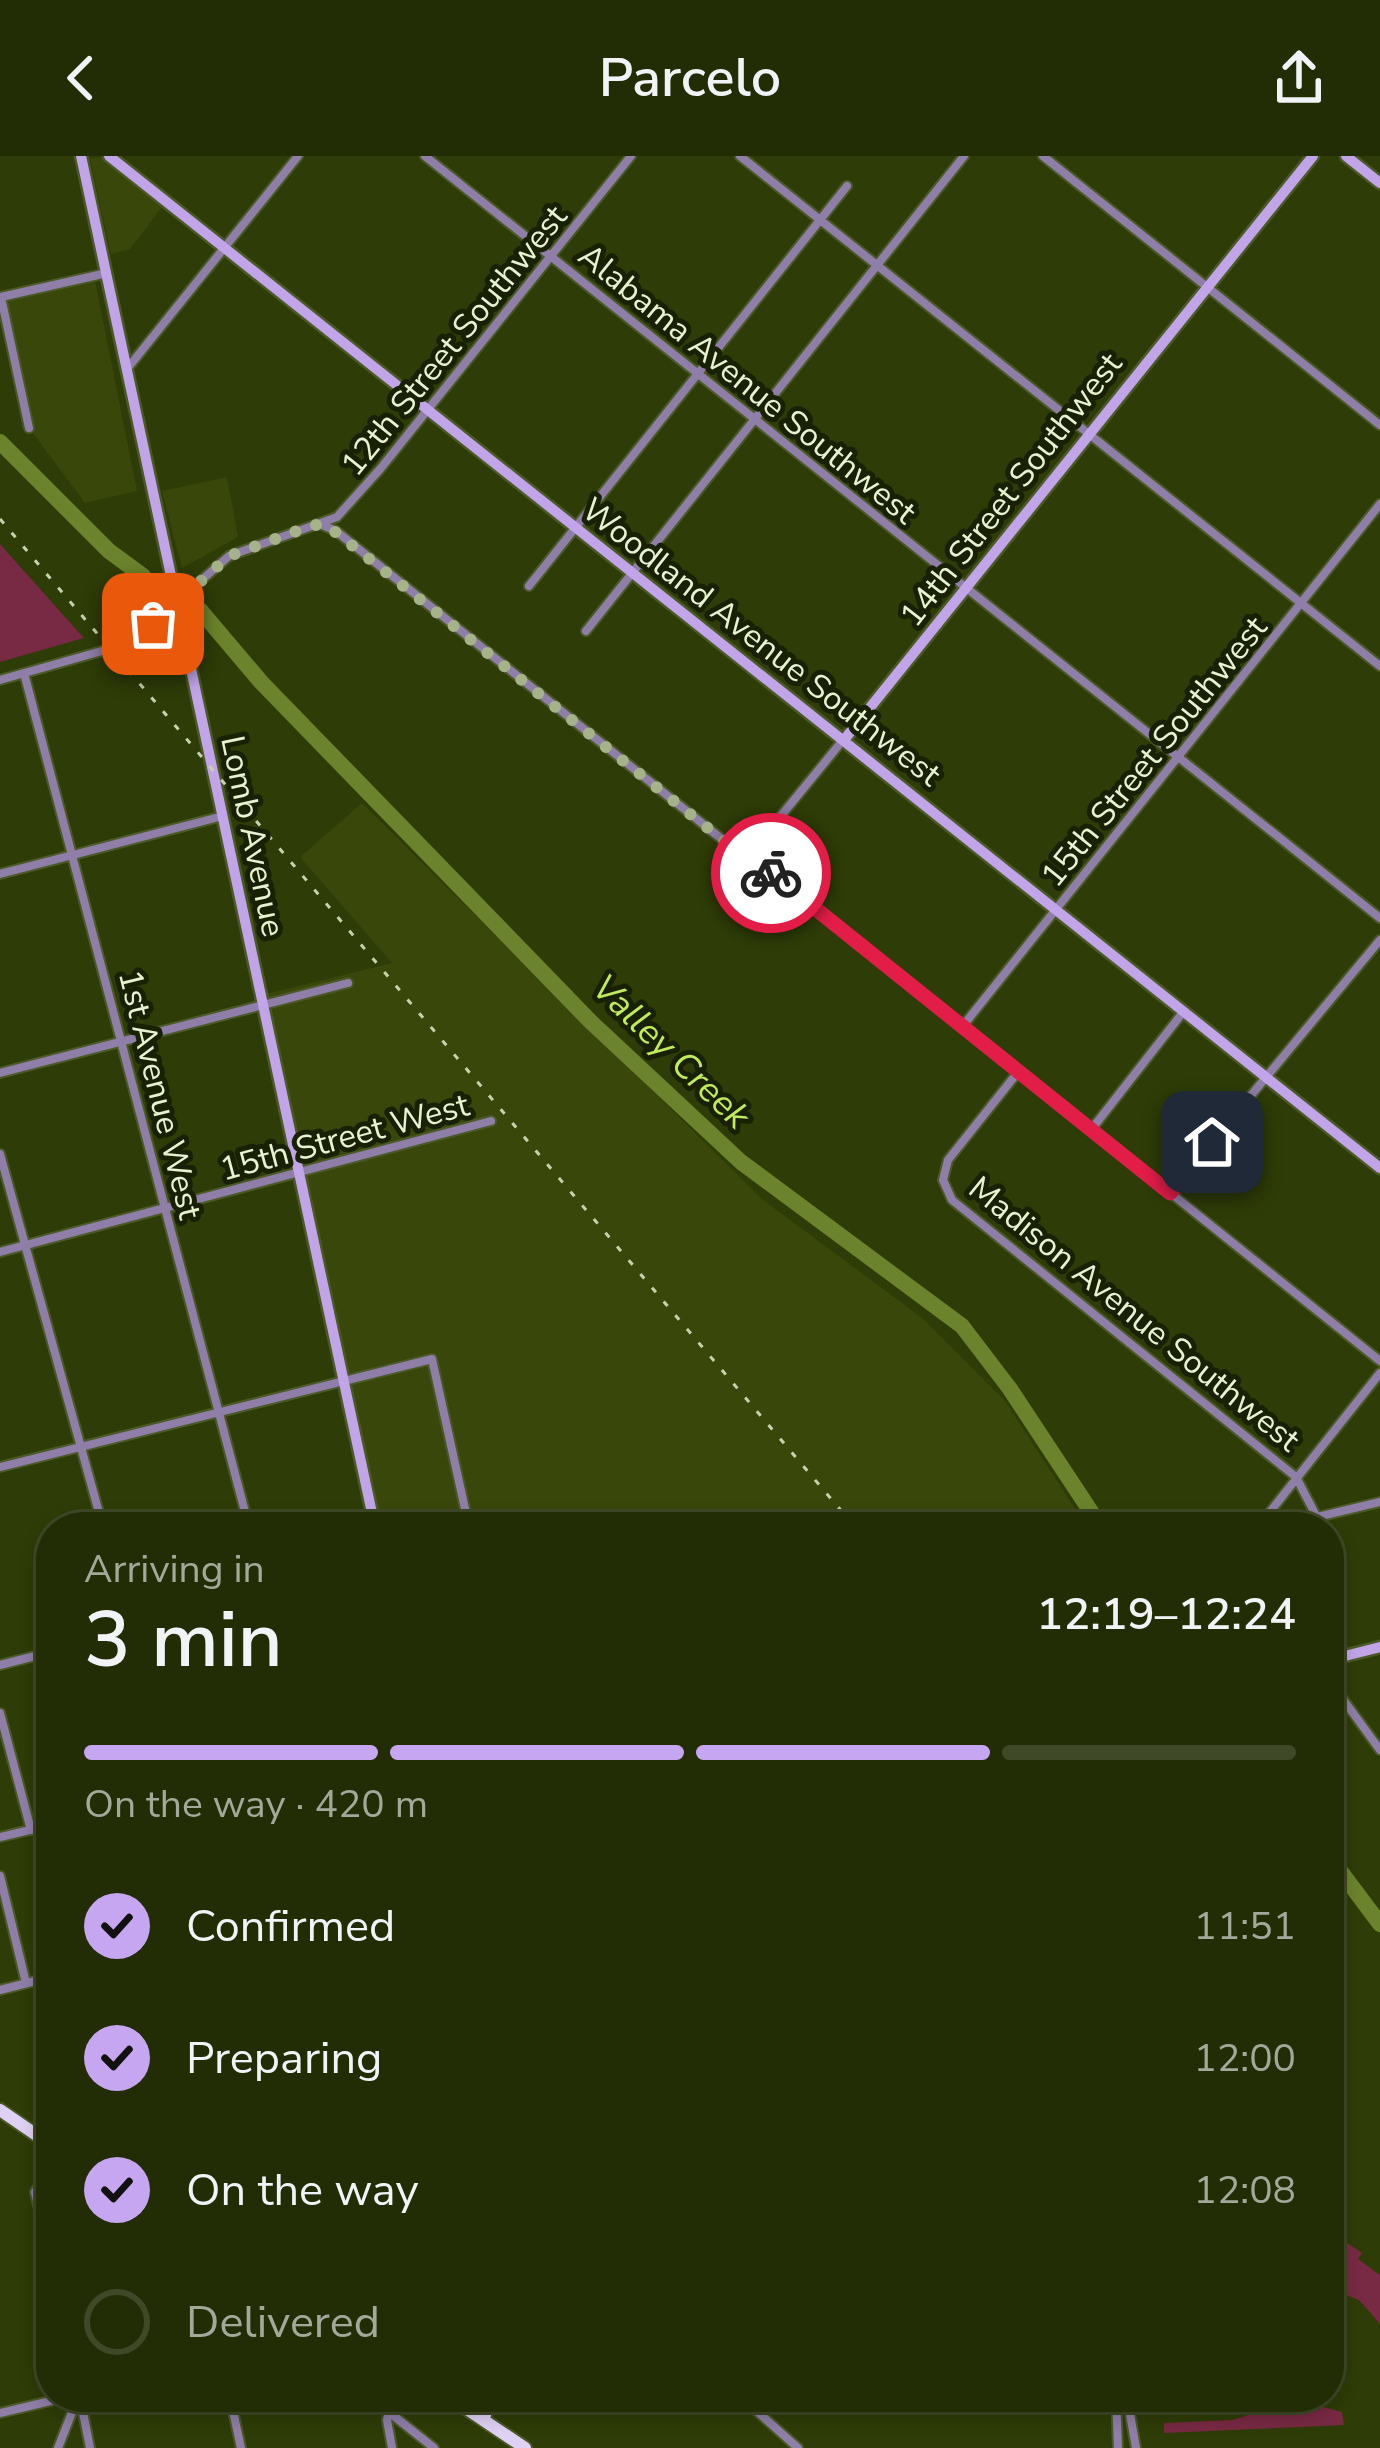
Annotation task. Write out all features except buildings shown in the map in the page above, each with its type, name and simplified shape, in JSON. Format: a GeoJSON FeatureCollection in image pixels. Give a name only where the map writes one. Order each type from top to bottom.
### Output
{"type":"FeatureCollection","features":[{"type":"Feature","properties":{"kind":"main road"},"geometry":{"type":"LineString","coordinates":[[0,2110],[36,2135]]}},
{"type":"Feature","properties":{"kind":"main road"},"geometry":{"type":"LineString","coordinates":[[472,2412],[525,2448]]}},
{"type":"Feature","properties":{"kind":"main road"},"geometry":{"type":"LineString","coordinates":[[483,2412],[497,2429]]}},
{"type":"Feature","properties":{"kind":"street","name":"Lomb Avenue"},"geometry":{"type":"LineString","coordinates":[[81,156],[372,1512]]}},
{"type":"Feature","properties":{"kind":"street","name":"Woodland Avenue Southwest"},"geometry":{"type":"LineString","coordinates":[[109,156],[1380,1168]]}},
{"type":"Feature","properties":{"kind":"street"},"geometry":{"type":"LineString","coordinates":[[127,369],[298,156]]}},
{"type":"Feature","properties":{"kind":"street","name":"Alabama Avenue Southwest"},"geometry":{"type":"LineString","coordinates":[[424,156],[1380,917]]}},
{"type":"Feature","properties":{"kind":"street","name":"12th Street Southwest"},"geometry":{"type":"LineString","coordinates":[[130,643],[229,556],[320,524],[350,505],[631,156]]}},
{"type":"Feature","properties":{"kind":"street"},"geometry":{"type":"LineString","coordinates":[[740,156],[1380,666]]}},
{"type":"Feature","properties":{"kind":"street"},"geometry":{"type":"LineString","coordinates":[[586,631],[964,156]]}},
{"type":"Feature","properties":{"kind":"street"},"geometry":{"type":"LineString","coordinates":[[1043,156],[1380,425]]}},
{"type":"Feature","properties":{"kind":"street","name":"14th Street Southwest"},"geometry":{"type":"LineString","coordinates":[[749,855],[1313,156]]}},
{"type":"Feature","properties":{"kind":"street"},"geometry":{"type":"LineString","coordinates":[[1346,156],[1380,183]]}},
{"type":"Feature","properties":{"kind":"street"},"geometry":{"type":"LineString","coordinates":[[530,586],[848,186]]}},
{"type":"Feature","properties":{"kind":"street"},"geometry":{"type":"LineString","coordinates":[[29,428],[1,297],[106,273]]}},
{"type":"Feature","properties":{"kind":"street","name":"15th Street Southwest"},"geometry":{"type":"LineString","coordinates":[[962,1027],[1380,504]]}},
{"type":"Feature","properties":{"kind":"street"},"geometry":{"type":"LineString","coordinates":[[320,524],[336,531],[738,852],[749,855],[1380,1361]]}},
{"type":"Feature","properties":{"kind":"street"},"geometry":{"type":"LineString","coordinates":[[0,680],[130,643],[162,645],[188,659]]}},
{"type":"Feature","properties":{"kind":"street","name":"1st Avenue West"},"geometry":{"type":"LineString","coordinates":[[24,673],[245,1512]]}},
{"type":"Feature","properties":{"kind":"street"},"geometry":{"type":"LineString","coordinates":[[0,874],[223,816]]}},
{"type":"Feature","properties":{"kind":"street"},"geometry":{"type":"LineString","coordinates":[[1170,1193],[1380,940]]}},
{"type":"Feature","properties":{"kind":"street"},"geometry":{"type":"LineString","coordinates":[[0,1073],[348,982]]}},
{"type":"Feature","properties":{"kind":"street"},"geometry":{"type":"LineString","coordinates":[[1090,1130],[1184,1011]]}},
{"type":"Feature","properties":{"kind":"street","name":"Madison Avenue Southwest"},"geometry":{"type":"LineString","coordinates":[[1018,1072],[948,1160],[945,1185],[962,1210],[1296,1477]]}},
{"type":"Feature","properties":{"kind":"street","name":"15th Street West"},"geometry":{"type":"LineString","coordinates":[[0,1252],[491,1121]]}},
{"type":"Feature","properties":{"kind":"street"},"geometry":{"type":"LineString","coordinates":[[0,1154],[99,1512]]}},
{"type":"Feature","properties":{"kind":"street"},"geometry":{"type":"LineString","coordinates":[[0,1467],[432,1359],[466,1512]]}},
{"type":"Feature","properties":{"kind":"street"},"geometry":{"type":"LineString","coordinates":[[1269,1512],[1380,1372]]}},
{"type":"Feature","properties":{"kind":"street"},"geometry":{"type":"LineString","coordinates":[[1296,1477],[1315,1512]]}},
{"type":"Feature","properties":{"kind":"street"},"geometry":{"type":"LineString","coordinates":[[1344,1514],[1380,1502]]}},
{"type":"Feature","properties":{"kind":"street"},"geometry":{"type":"LineString","coordinates":[[1344,1656],[1380,1647]]}},
{"type":"Feature","properties":{"kind":"street"},"geometry":{"type":"LineString","coordinates":[[0,1665],[36,1656]]}},
{"type":"Feature","properties":{"kind":"street"},"geometry":{"type":"LineString","coordinates":[[1344,1701],[1380,1750]]}},
{"type":"Feature","properties":{"kind":"street"},"geometry":{"type":"LineString","coordinates":[[0,1713],[32,1830]]}},
{"type":"Feature","properties":{"kind":"street"},"geometry":{"type":"LineString","coordinates":[[0,1838],[36,1829]]}},
{"type":"Feature","properties":{"kind":"street"},"geometry":{"type":"LineString","coordinates":[[0,1876],[26,1983]]}},
{"type":"Feature","properties":{"kind":"street"},"geometry":{"type":"LineString","coordinates":[[0,1990],[36,1981]]}},
{"type":"Feature","properties":{"kind":"street"},"geometry":{"type":"LineString","coordinates":[[0,2412],[36,2404]]}},
{"type":"Feature","properties":{"kind":"street"},"geometry":{"type":"LineString","coordinates":[[58,2448],[73,2412]]}},
{"type":"Feature","properties":{"kind":"street"},"geometry":{"type":"LineString","coordinates":[[82,2412],[90,2448]]}},
{"type":"Feature","properties":{"kind":"street"},"geometry":{"type":"LineString","coordinates":[[233,2412],[241,2448]]}},
{"type":"Feature","properties":{"kind":"street"},"geometry":{"type":"LineString","coordinates":[[758,2412],[798,2448]]}},
{"type":"Feature","properties":{"kind":"street"},"geometry":{"type":"LineString","coordinates":[[1117,2412],[1118,2448]]}},
{"type":"Feature","properties":{"kind":"street"},"geometry":{"type":"LineString","coordinates":[[1130,2412],[1136,2448]]}},
{"type":"Feature","properties":{"kind":"street"},"geometry":{"type":"LineString","coordinates":[[392,2448],[389,2413],[434,2448]]}},
{"type":"Feature","properties":{"kind":"shaded area"},"geometry":{"type":"Polygon","coordinates":[[[100,157],[162,207],[130,249],[111,254],[90,159],[100,157]]]}},
{"type":"Feature","properties":{"kind":"shaded area"},"geometry":{"type":"Polygon","coordinates":[[[95,281],[137,491],[85,503],[29,428],[4,300],[95,281]]]}},
{"type":"Feature","properties":{"kind":"shaded area"},"geometry":{"type":"Polygon","coordinates":[[[227,477],[238,537],[182,568],[162,491],[227,477]]]}},
{"type":"Feature","properties":{"kind":"shaded area"},"geometry":{"type":"Polygon","coordinates":[[[0,544],[7,552],[84,638],[0,662],[0,544]]]}},
{"type":"Feature","properties":{"kind":"shaded area"},"geometry":{"type":"Polygon","coordinates":[[[362,803],[763,1200],[921,1317],[1005,1401],[1077,1512],[379,1512],[266,994],[392,963],[300,857],[362,803]]]}},
{"type":"Feature","properties":{"kind":"shaded area"},"geometry":{"type":"Polygon","coordinates":[[[1344,2241],[1362,2253],[1358,2259],[1380,2275],[1380,2324],[1359,2300],[1344,2294],[1344,2241]]]}},
{"type":"Feature","properties":{"kind":"shaded area"},"geometry":{"type":"Polygon","coordinates":[[[1258,2412],[1342,2412],[1344,2425],[1164,2433],[1164,2423],[1232,2420],[1258,2412]]]}},
{"type":"Feature","properties":{"kind":"waterway","name":"Valley Creek"},"geometry":{"type":"LineString","coordinates":[[0,442],[109,551],[143,576]]}},
{"type":"Feature","properties":{"kind":"waterway","name":"Valley Creek"},"geometry":{"type":"LineString","coordinates":[[200,610],[261,682],[591,1022],[741,1162],[962,1326],[1091,1512]]}},
{"type":"Feature","properties":{"kind":"waterway","name":"Valley Creek"},"geometry":{"type":"LineString","coordinates":[[1344,1876],[1380,1924]]}},
{"type":"Feature","properties":{"kind":"railway"},"geometry":{"type":"LineString","coordinates":[[0,519],[842,1512]]}},
{"type":"Feature","properties":{"kind":"way so far"},"geometry":{"type":"LineString","coordinates":[[153,624],[229,556],[302,529],[320,524],[329,527],[738,852],[771,873]]}},
{"type":"Feature","properties":{"kind":"route"},"geometry":{"type":"LineString","coordinates":[[771,873],[1170,1193],[1212,1142]]}}]}
